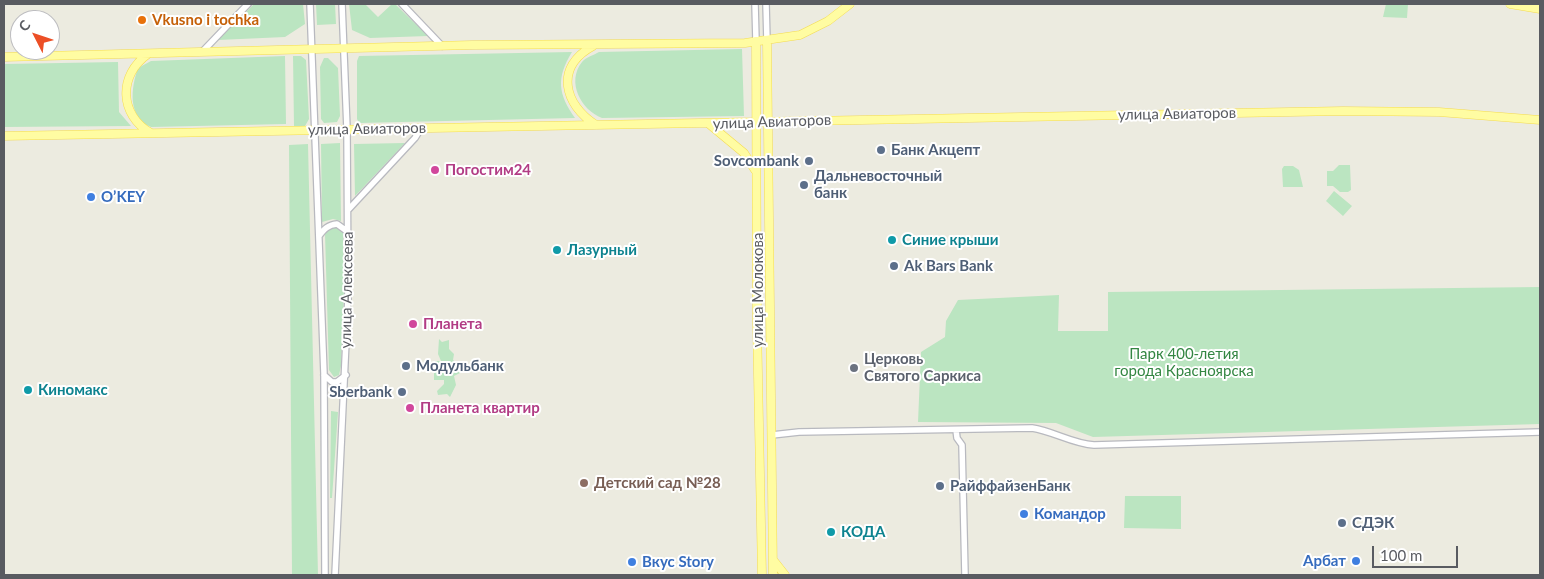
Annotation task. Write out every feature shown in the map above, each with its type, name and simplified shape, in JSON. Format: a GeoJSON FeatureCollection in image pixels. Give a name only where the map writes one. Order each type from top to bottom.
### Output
{"type":"FeatureCollection","features":[{"type":"Feature","properties":{"kind":"main road"},"geometry":{"type":"LineString","coordinates":[[4,57],[442,46],[756,42],[800,35],[828,21],[850,4]]}},
{"type":"Feature","properties":{"kind":"main road"},"geometry":{"type":"LineString","coordinates":[[1510,4],[1540,9]]}},
{"type":"Feature","properties":{"kind":"main road","name":"улица Молокова"},"geometry":{"type":"LineString","coordinates":[[767,41],[773,575]]}},
{"type":"Feature","properties":{"kind":"main road","name":"улица Молокова"},"geometry":{"type":"LineString","coordinates":[[756,42],[757,324],[762,575]]}},
{"type":"Feature","properties":{"kind":"main road"},"geometry":{"type":"LineString","coordinates":[[594,45],[578,58],[570,69],[567,83],[568,96],[576,110],[596,125]]}},
{"type":"Feature","properties":{"kind":"main road"},"geometry":{"type":"LineString","coordinates":[[148,54],[137,61],[130,73],[125,88],[126,104],[132,117],[141,127],[151,133]]}},
{"type":"Feature","properties":{"kind":"main road","name":"улица Авиаторов"},"geometry":{"type":"LineString","coordinates":[[4,136],[347,128],[709,124],[816,119],[1343,111],[1439,112],[1540,120]]}},
{"type":"Feature","properties":{"kind":"main road"},"geometry":{"type":"LineString","coordinates":[[709,124],[744,153],[752,162],[757,174]]}},
{"type":"Feature","properties":{"kind":"main road"},"geometry":{"type":"LineString","coordinates":[[773,560],[785,575]]}},
{"type":"Feature","properties":{"kind":"street"},"geometry":{"type":"LineString","coordinates":[[203,51],[248,4]]}},
{"type":"Feature","properties":{"kind":"street","name":"улица Алексеева"},"geometry":{"type":"LineString","coordinates":[[310,4],[324,375],[325,575]]}},
{"type":"Feature","properties":{"kind":"street","name":"улица Алексеева"},"geometry":{"type":"LineString","coordinates":[[335,575],[340,441],[346,376],[348,232],[347,128],[342,4]]}},
{"type":"Feature","properties":{"kind":"street"},"geometry":{"type":"LineString","coordinates":[[402,4],[442,46]]}},
{"type":"Feature","properties":{"kind":"street","name":"улица Молокова"},"geometry":{"type":"LineString","coordinates":[[755,4],[756,42]]}},
{"type":"Feature","properties":{"kind":"street","name":"улица Молокова"},"geometry":{"type":"LineString","coordinates":[[766,4],[767,41]]}},
{"type":"Feature","properties":{"kind":"street"},"geometry":{"type":"LineString","coordinates":[[348,210],[415,138],[421,128]]}},
{"type":"Feature","properties":{"kind":"street"},"geometry":{"type":"LineString","coordinates":[[319,236],[328,225],[334,224],[338,224],[348,232]]}},
{"type":"Feature","properties":{"kind":"street"},"geometry":{"type":"LineString","coordinates":[[324,375],[332,382],[337,382],[346,376]]}},
{"type":"Feature","properties":{"kind":"street"},"geometry":{"type":"LineString","coordinates":[[772,435],[799,432],[1032,428],[1053,432],[1085,444],[1094,445],[1540,432]]}},
{"type":"Feature","properties":{"kind":"street"},"geometry":{"type":"LineString","coordinates":[[956,430],[957,438],[962,445],[965,575]]}},
{"type":"Feature","properties":{"kind":"green space"},"geometry":{"type":"Polygon","coordinates":[[[254,4],[303,4],[305,24],[285,37],[218,40],[254,4]]]}},
{"type":"Feature","properties":{"kind":"green space"},"geometry":{"type":"Polygon","coordinates":[[[316,4],[335,4],[336,24],[317,25],[316,4]]]}},
{"type":"Feature","properties":{"kind":"green space"},"geometry":{"type":"Polygon","coordinates":[[[349,4],[365,4],[378,17],[392,4],[395,4],[428,36],[370,38],[352,30],[349,4]]]}},
{"type":"Feature","properties":{"kind":"green space"},"geometry":{"type":"Polygon","coordinates":[[[1386,4],[1408,4],[1407,18],[1383,17],[1386,4]]]}},
{"type":"Feature","properties":{"kind":"green space"},"geometry":{"type":"Polygon","coordinates":[[[742,49],[744,116],[602,118],[594,114],[582,102],[576,86],[577,70],[582,62],[599,52],[742,49]]]}},
{"type":"Feature","properties":{"kind":"green space"},"geometry":{"type":"Polygon","coordinates":[[[572,52],[563,70],[561,86],[565,101],[575,118],[359,123],[357,119],[357,61],[359,56],[572,52]]]}},
{"type":"Feature","properties":{"kind":"green space"},"geometry":{"type":"Polygon","coordinates":[[[285,56],[286,124],[151,127],[143,122],[134,109],[133,93],[138,68],[151,61],[285,56]]]}},
{"type":"Feature","properties":{"kind":"green space"},"geometry":{"type":"Polygon","coordinates":[[[293,56],[301,56],[306,60],[309,119],[305,126],[294,126],[293,56]]]}},
{"type":"Feature","properties":{"kind":"green space"},"geometry":{"type":"Polygon","coordinates":[[[324,58],[328,58],[338,68],[340,116],[337,122],[324,123],[321,119],[320,67],[324,58]]]}},
{"type":"Feature","properties":{"kind":"green space"},"geometry":{"type":"Polygon","coordinates":[[[118,62],[119,112],[131,126],[4,127],[4,64],[118,62]]]}},
{"type":"Feature","properties":{"kind":"green space"},"geometry":{"type":"Polygon","coordinates":[[[340,143],[341,221],[333,219],[322,222],[321,144],[340,143]]]}},
{"type":"Feature","properties":{"kind":"green space"},"geometry":{"type":"Polygon","coordinates":[[[405,143],[355,196],[354,144],[405,143]]]}},
{"type":"Feature","properties":{"kind":"green space"},"geometry":{"type":"Polygon","coordinates":[[[308,144],[318,575],[292,575],[289,145],[308,144]]]}},
{"type":"Feature","properties":{"kind":"green space"},"geometry":{"type":"Polygon","coordinates":[[[1339,165],[1350,165],[1351,190],[1348,192],[1340,192],[1333,186],[1327,186],[1327,171],[1333,171],[1339,165]]]}},
{"type":"Feature","properties":{"kind":"green space"},"geometry":{"type":"Polygon","coordinates":[[[1284,166],[1293,166],[1299,170],[1303,187],[1283,187],[1282,169],[1284,166]]]}},
{"type":"Feature","properties":{"kind":"green space"},"geometry":{"type":"Polygon","coordinates":[[[1334,191],[1352,206],[1343,216],[1326,201],[1334,191]]]}},
{"type":"Feature","properties":{"kind":"green space"},"geometry":{"type":"Polygon","coordinates":[[[333,226],[343,232],[344,295],[341,366],[339,375],[334,377],[329,370],[325,234],[328,228],[333,226]]]}},
{"type":"Feature","properties":{"kind":"green space","name":"Парк 400-летия города Красноярска"},"geometry":{"type":"Polygon","coordinates":[[[1540,287],[1540,424],[1093,437],[1056,423],[918,422],[921,352],[945,337],[946,321],[958,300],[1059,295],[1058,331],[1108,331],[1108,292],[1540,287]]]}},
{"type":"Feature","properties":{"kind":"green space"},"geometry":{"type":"Polygon","coordinates":[[[439,339],[442,342],[449,340],[449,349],[454,354],[453,360],[458,365],[463,364],[462,372],[454,376],[456,385],[450,397],[447,394],[438,395],[437,391],[444,384],[444,380],[434,380],[434,361],[441,361],[438,354],[439,339]]]}},
{"type":"Feature","properties":{"kind":"green space"},"geometry":{"type":"Polygon","coordinates":[[[331,411],[338,412],[332,498],[330,498],[331,411]]]}},
{"type":"Feature","properties":{"kind":"green space"},"geometry":{"type":"Polygon","coordinates":[[[1125,496],[1181,496],[1181,529],[1124,528],[1125,496]]]}},
{"type":"Feature","properties":{"kind":"place","name":"Vkusno i tochka"},"geometry":{"type":"Point","coordinates":[142,20]}},
{"type":"Feature","properties":{"kind":"place","name":"Банк Акцепт"},"geometry":{"type":"Point","coordinates":[881,150]}},
{"type":"Feature","properties":{"kind":"place","name":"Sovcombank"},"geometry":{"type":"Point","coordinates":[809,161]}},
{"type":"Feature","properties":{"kind":"place","name":"Погостим24"},"geometry":{"type":"Point","coordinates":[435,170]}},
{"type":"Feature","properties":{"kind":"place","name":"Дальневосточный банк"},"geometry":{"type":"Point","coordinates":[804,185]}},
{"type":"Feature","properties":{"kind":"place","name":"O’KEY"},"geometry":{"type":"Point","coordinates":[91,197]}},
{"type":"Feature","properties":{"kind":"place","name":"Синие крыши"},"geometry":{"type":"Point","coordinates":[892,240]}},
{"type":"Feature","properties":{"kind":"place","name":"Лазурный"},"geometry":{"type":"Point","coordinates":[557,250]}},
{"type":"Feature","properties":{"kind":"place","name":"Ak Bars Bank"},"geometry":{"type":"Point","coordinates":[894,266]}},
{"type":"Feature","properties":{"kind":"place","name":"Планета"},"geometry":{"type":"Point","coordinates":[413,324]}},
{"type":"Feature","properties":{"kind":"place","name":"Модульбанк"},"geometry":{"type":"Point","coordinates":[406,366]}},
{"type":"Feature","properties":{"kind":"place","name":"Церковь Святого Саркиса"},"geometry":{"type":"Point","coordinates":[854,368]}},
{"type":"Feature","properties":{"kind":"place","name":"Киномакс"},"geometry":{"type":"Point","coordinates":[28,390]}},
{"type":"Feature","properties":{"kind":"place","name":"Sberbank"},"geometry":{"type":"Point","coordinates":[402,392]}},
{"type":"Feature","properties":{"kind":"place","name":"Планета квартир"},"geometry":{"type":"Point","coordinates":[410,408]}},
{"type":"Feature","properties":{"kind":"place","name":"Детский сад №28"},"geometry":{"type":"Point","coordinates":[584,483]}},
{"type":"Feature","properties":{"kind":"place","name":"РайффайзенБанк"},"geometry":{"type":"Point","coordinates":[940,486]}},
{"type":"Feature","properties":{"kind":"place","name":"Командор"},"geometry":{"type":"Point","coordinates":[1024,514]}},
{"type":"Feature","properties":{"kind":"place","name":"СДЭК"},"geometry":{"type":"Point","coordinates":[1342,523]}},
{"type":"Feature","properties":{"kind":"place","name":"КОДА"},"geometry":{"type":"Point","coordinates":[831,532]}},
{"type":"Feature","properties":{"kind":"place","name":"Арбат"},"geometry":{"type":"Point","coordinates":[1356,561]}},
{"type":"Feature","properties":{"kind":"place","name":"Вкус Story"},"geometry":{"type":"Point","coordinates":[632,562]}}]}
